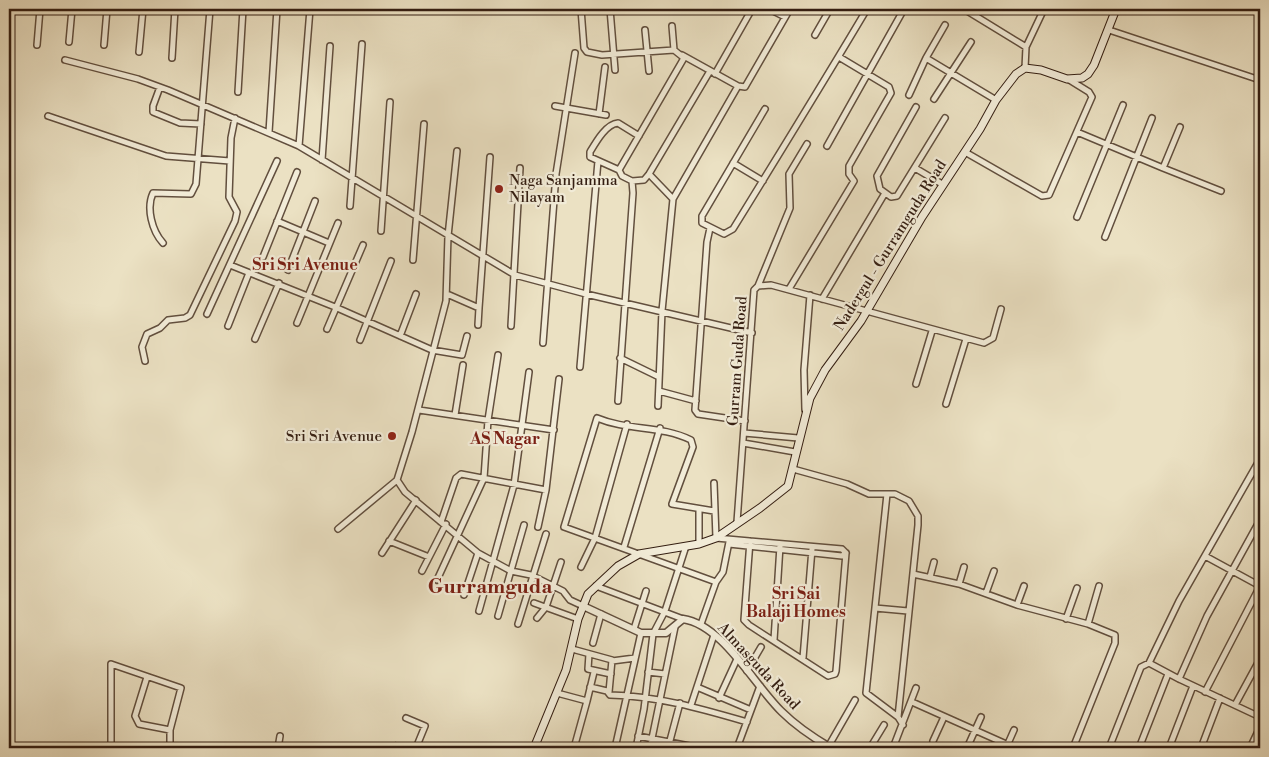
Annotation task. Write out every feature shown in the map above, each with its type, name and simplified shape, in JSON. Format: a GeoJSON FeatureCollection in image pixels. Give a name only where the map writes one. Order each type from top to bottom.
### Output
{"type":"FeatureCollection","features":[{"type":"Feature","properties":{"kind":"main road"},"geometry":{"type":"LineString","coordinates":[[1025,68],[1041,70],[1067,79],[1082,78],[1088,74],[1094,65],[1116,9]]}},
{"type":"Feature","properties":{"kind":"main road","name":"Nadergul - Gurramguda Road"},"geometry":{"type":"LineString","coordinates":[[534,748],[543,722],[557,693],[572,649],[582,606],[588,594],[618,566],[639,554],[699,544],[716,538],[781,492],[791,480],[798,438],[810,398],[826,370],[861,321],[942,184],[965,152],[996,100],[1016,74],[1025,68]]}},
{"type":"Feature","properties":{"kind":"street"},"geometry":{"type":"LineString","coordinates":[[37,45],[40,9]]}},
{"type":"Feature","properties":{"kind":"street"},"geometry":{"type":"LineString","coordinates":[[69,42],[72,9]]}},
{"type":"Feature","properties":{"kind":"street"},"geometry":{"type":"LineString","coordinates":[[104,45],[107,9]]}},
{"type":"Feature","properties":{"kind":"street"},"geometry":{"type":"LineString","coordinates":[[139,52],[143,9]]}},
{"type":"Feature","properties":{"kind":"street"},"geometry":{"type":"LineString","coordinates":[[172,58],[176,9]]}},
{"type":"Feature","properties":{"kind":"street"},"geometry":{"type":"LineString","coordinates":[[163,243],[156,235],[153,227],[151,196],[156,191],[188,195],[194,193],[199,160],[201,105],[210,9]]}},
{"type":"Feature","properties":{"kind":"street"},"geometry":{"type":"LineString","coordinates":[[238,92],[243,9]]}},
{"type":"Feature","properties":{"kind":"street"},"geometry":{"type":"LineString","coordinates":[[269,132],[277,9]]}},
{"type":"Feature","properties":{"kind":"street"},"geometry":{"type":"LineString","coordinates":[[299,146],[310,9]]}},
{"type":"Feature","properties":{"kind":"street"},"geometry":{"type":"LineString","coordinates":[[581,9],[584,48],[587,52],[614,54],[674,50],[738,86],[745,87],[790,9]]}},
{"type":"Feature","properties":{"kind":"street"},"geometry":{"type":"LineString","coordinates":[[610,9],[615,70]]}},
{"type":"Feature","properties":{"kind":"street"},"geometry":{"type":"LineString","coordinates":[[639,136],[618,123],[613,124],[598,139],[590,152],[590,157],[619,170],[622,176],[632,181],[644,180],[752,9]]}},
{"type":"Feature","properties":{"kind":"street"},"geometry":{"type":"LineString","coordinates":[[769,9],[785,17]]}},
{"type":"Feature","properties":{"kind":"street"},"geometry":{"type":"LineString","coordinates":[[816,35],[830,9]]}},
{"type":"Feature","properties":{"kind":"street"},"geometry":{"type":"LineString","coordinates":[[765,109],[702,216],[702,223],[724,234],[730,232],[867,9]]}},
{"type":"Feature","properties":{"kind":"street"},"geometry":{"type":"LineString","coordinates":[[827,146],[904,9]]}},
{"type":"Feature","properties":{"kind":"street"},"geometry":{"type":"LineString","coordinates":[[964,9],[1026,46]]}},
{"type":"Feature","properties":{"kind":"street"},"geometry":{"type":"LineString","coordinates":[[1025,68],[1026,46],[1044,9]]}},
{"type":"Feature","properties":{"kind":"street"},"geometry":{"type":"LineString","coordinates":[[909,95],[926,58],[945,25]]}},
{"type":"Feature","properties":{"kind":"street"},"geometry":{"type":"LineString","coordinates":[[672,26],[674,50]]}},
{"type":"Feature","properties":{"kind":"street"},"geometry":{"type":"LineString","coordinates":[[645,30],[649,71]]}},
{"type":"Feature","properties":{"kind":"street"},"geometry":{"type":"LineString","coordinates":[[1109,30],[1260,80]]}},
{"type":"Feature","properties":{"kind":"street"},"geometry":{"type":"LineString","coordinates":[[934,100],[952,75],[971,42]]}},
{"type":"Feature","properties":{"kind":"street"},"geometry":{"type":"LineString","coordinates":[[350,206],[354,180],[362,44]]}},
{"type":"Feature","properties":{"kind":"street"},"geometry":{"type":"LineString","coordinates":[[322,160],[330,46]]}},
{"type":"Feature","properties":{"kind":"street"},"geometry":{"type":"LineString","coordinates":[[543,343],[556,174],[575,52]]}},
{"type":"Feature","properties":{"kind":"street"},"geometry":{"type":"LineString","coordinates":[[619,170],[684,59],[682,55]]}},
{"type":"Feature","properties":{"kind":"street"},"geometry":{"type":"LineString","coordinates":[[789,290],[854,180],[850,174],[850,166],[890,96],[889,87],[839,57]]}},
{"type":"Feature","properties":{"kind":"street"},"geometry":{"type":"LineString","coordinates":[[926,58],[996,100]]}},
{"type":"Feature","properties":{"kind":"street"},"geometry":{"type":"LineString","coordinates":[[65,60],[160,87],[299,146],[515,275],[586,294],[752,333]]}},
{"type":"Feature","properties":{"kind":"street"},"geometry":{"type":"LineString","coordinates":[[599,114],[605,67]]}},
{"type":"Feature","properties":{"kind":"street"},"geometry":{"type":"LineString","coordinates":[[965,152],[1046,196],[1051,192],[1092,95],[1067,79]]}},
{"type":"Feature","properties":{"kind":"street"},"geometry":{"type":"LineString","coordinates":[[658,406],[662,311],[673,199],[738,86]]}},
{"type":"Feature","properties":{"kind":"street"},"geometry":{"type":"LineString","coordinates":[[160,87],[152,109],[153,112],[174,122],[201,124]]}},
{"type":"Feature","properties":{"kind":"street"},"geometry":{"type":"LineString","coordinates":[[381,231],[385,198],[390,102]]}},
{"type":"Feature","properties":{"kind":"street"},"geometry":{"type":"LineString","coordinates":[[555,106],[606,115]]}},
{"type":"Feature","properties":{"kind":"street"},"geometry":{"type":"LineString","coordinates":[[1077,217],[1123,106]]}},
{"type":"Feature","properties":{"kind":"street"},"geometry":{"type":"LineString","coordinates":[[916,107],[878,172],[878,185],[891,197],[897,196],[945,118]]}},
{"type":"Feature","properties":{"kind":"street"},"geometry":{"type":"LineString","coordinates":[[48,116],[166,156],[230,161]]}},
{"type":"Feature","properties":{"kind":"street"},"geometry":{"type":"LineString","coordinates":[[145,361],[142,347],[147,334],[160,328],[168,320],[185,318],[190,315],[235,221],[237,212],[229,196],[230,161],[235,118]]}},
{"type":"Feature","properties":{"kind":"street"},"geometry":{"type":"LineString","coordinates":[[1106,237],[1152,118]]}},
{"type":"Feature","properties":{"kind":"street"},"geometry":{"type":"LineString","coordinates":[[413,260],[424,124]]}},
{"type":"Feature","properties":{"kind":"street"},"geometry":{"type":"LineString","coordinates":[[1163,168],[1180,128]]}},
{"type":"Feature","properties":{"kind":"street"},"geometry":{"type":"LineString","coordinates":[[1077,132],[1221,191]]}},
{"type":"Feature","properties":{"kind":"street"},"geometry":{"type":"LineString","coordinates":[[758,286],[758,280],[790,208],[788,174],[807,144]]}},
{"type":"Feature","properties":{"kind":"street"},"geometry":{"type":"LineString","coordinates":[[338,529],[397,480],[419,410],[432,350],[445,308],[448,236],[457,152]]}},
{"type":"Feature","properties":{"kind":"street"},"geometry":{"type":"LineString","coordinates":[[478,325],[490,158]]}},
{"type":"Feature","properties":{"kind":"street"},"geometry":{"type":"LineString","coordinates":[[580,367],[598,161]]}},
{"type":"Feature","properties":{"kind":"street"},"geometry":{"type":"LineString","coordinates":[[207,314],[277,162]]}},
{"type":"Feature","properties":{"kind":"street"},"geometry":{"type":"LineString","coordinates":[[733,163],[762,181]]}},
{"type":"Feature","properties":{"kind":"street"},"geometry":{"type":"LineString","coordinates":[[512,326],[520,168]]}},
{"type":"Feature","properties":{"kind":"street"},"geometry":{"type":"LineString","coordinates":[[915,168],[942,184]]}},
{"type":"Feature","properties":{"kind":"street"},"geometry":{"type":"LineString","coordinates":[[263,257],[297,172]]}},
{"type":"Feature","properties":{"kind":"street"},"geometry":{"type":"LineString","coordinates":[[649,174],[673,199]]}},
{"type":"Feature","properties":{"kind":"street"},"geometry":{"type":"LineString","coordinates":[[618,401],[631,230],[632,181]]}},
{"type":"Feature","properties":{"kind":"street"},"geometry":{"type":"LineString","coordinates":[[822,299],[885,193]]}},
{"type":"Feature","properties":{"kind":"street"},"geometry":{"type":"LineString","coordinates":[[288,270],[315,201]]}},
{"type":"Feature","properties":{"kind":"street"},"geometry":{"type":"LineString","coordinates":[[277,221],[329,243]]}},
{"type":"Feature","properties":{"kind":"street"},"geometry":{"type":"LineString","coordinates":[[297,323],[338,223]]}},
{"type":"Feature","properties":{"kind":"street"},"geometry":{"type":"LineString","coordinates":[[710,228],[707,242],[695,410],[698,414],[745,421]]}},
{"type":"Feature","properties":{"kind":"street"},"geometry":{"type":"LineString","coordinates":[[327,329],[363,245]]}},
{"type":"Feature","properties":{"kind":"street"},"geometry":{"type":"LineString","coordinates":[[360,340],[391,261]]}},
{"type":"Feature","properties":{"kind":"street"},"geometry":{"type":"LineString","coordinates":[[230,265],[335,307],[432,350],[462,355],[467,336]]}},
{"type":"Feature","properties":{"kind":"street"},"geometry":{"type":"LineString","coordinates":[[228,326],[249,273]]}},
{"type":"Feature","properties":{"kind":"street"},"geometry":{"type":"LineString","coordinates":[[255,339],[279,284]]}},
{"type":"Feature","properties":{"kind":"street","name":"Gurram Guda Road"},"geometry":{"type":"LineString","coordinates":[[737,522],[754,290],[758,286],[771,285],[867,310],[932,331],[989,342],[993,338],[1001,309]]}},
{"type":"Feature","properties":{"kind":"street"},"geometry":{"type":"LineString","coordinates":[[400,336],[416,294]]}},
{"type":"Feature","properties":{"kind":"street"},"geometry":{"type":"LineString","coordinates":[[447,294],[479,308]]}},
{"type":"Feature","properties":{"kind":"street"},"geometry":{"type":"LineString","coordinates":[[806,414],[804,370],[810,295]]}},
{"type":"Feature","properties":{"kind":"street"},"geometry":{"type":"LineString","coordinates":[[916,384],[932,331]]}},
{"type":"Feature","properties":{"kind":"street"},"geometry":{"type":"LineString","coordinates":[[946,404],[966,339]]}},
{"type":"Feature","properties":{"kind":"street"},"geometry":{"type":"LineString","coordinates":[[437,580],[484,478],[488,420],[498,355]]}},
{"type":"Feature","properties":{"kind":"street"},"geometry":{"type":"LineString","coordinates":[[620,358],[659,377]]}},
{"type":"Feature","properties":{"kind":"street"},"geometry":{"type":"LineString","coordinates":[[456,415],[463,366]]}},
{"type":"Feature","properties":{"kind":"street"},"geometry":{"type":"LineString","coordinates":[[479,611],[514,485],[529,372]]}},
{"type":"Feature","properties":{"kind":"street"},"geometry":{"type":"LineString","coordinates":[[538,527],[546,490],[559,379]]}},
{"type":"Feature","properties":{"kind":"street"},"geometry":{"type":"LineString","coordinates":[[659,391],[696,401]]}},
{"type":"Feature","properties":{"kind":"street"},"geometry":{"type":"LineString","coordinates":[[419,410],[554,430]]}},
{"type":"Feature","properties":{"kind":"street"},"geometry":{"type":"LineString","coordinates":[[714,511],[672,504],[694,442],[660,428],[654,430],[597,418],[564,527],[624,547],[716,582]]}},
{"type":"Feature","properties":{"kind":"street"},"geometry":{"type":"LineString","coordinates":[[582,567],[595,538],[628,424]]}},
{"type":"Feature","properties":{"kind":"street"},"geometry":{"type":"LineString","coordinates":[[624,547],[660,428]]}},
{"type":"Feature","properties":{"kind":"street"},"geometry":{"type":"LineString","coordinates":[[744,432],[798,438]]}},
{"type":"Feature","properties":{"kind":"street"},"geometry":{"type":"LineString","coordinates":[[743,443],[795,452]]}},
{"type":"Feature","properties":{"kind":"street"},"geometry":{"type":"LineString","coordinates":[[1109,748],[1141,667],[1150,663],[1179,601],[1260,458]]}},
{"type":"Feature","properties":{"kind":"street"},"geometry":{"type":"LineString","coordinates":[[793,469],[847,484],[869,494],[887,494],[909,501],[918,516],[898,717]]}},
{"type":"Feature","properties":{"kind":"street"},"geometry":{"type":"LineString","coordinates":[[422,571],[444,523],[456,478],[461,474],[546,490]]}},
{"type":"Feature","properties":{"kind":"street"},"geometry":{"type":"LineString","coordinates":[[397,480],[416,500],[478,553],[511,571],[531,576],[563,591],[570,600],[582,606],[634,628],[641,633],[666,633],[683,620],[665,611],[596,586]]}},
{"type":"Feature","properties":{"kind":"street"},"geometry":{"type":"LineString","coordinates":[[714,483],[716,538],[730,542],[812,550],[842,549],[846,553],[834,674],[828,676],[824,674],[803,658],[748,625],[744,620],[750,544]]}},
{"type":"Feature","properties":{"kind":"street"},"geometry":{"type":"LineString","coordinates":[[887,494],[866,693],[898,717],[903,725]]}},
{"type":"Feature","properties":{"kind":"street"},"geometry":{"type":"LineString","coordinates":[[382,553],[416,500]]}},
{"type":"Feature","properties":{"kind":"street"},"geometry":{"type":"LineString","coordinates":[[699,509],[699,544]]}},
{"type":"Feature","properties":{"kind":"street"},"geometry":{"type":"LineString","coordinates":[[1179,680],[1231,571],[1260,520]]}},
{"type":"Feature","properties":{"kind":"street"},"geometry":{"type":"LineString","coordinates":[[498,616],[524,525]]}},
{"type":"Feature","properties":{"kind":"street"},"geometry":{"type":"LineString","coordinates":[[518,624],[531,576],[546,534]]}},
{"type":"Feature","properties":{"kind":"street"},"geometry":{"type":"LineString","coordinates":[[390,541],[429,557]]}},
{"type":"Feature","properties":{"kind":"street"},"geometry":{"type":"LineString","coordinates":[[701,624],[716,582],[723,572],[730,542]]}},
{"type":"Feature","properties":{"kind":"street"},"geometry":{"type":"LineString","coordinates":[[636,748],[653,634],[665,611],[686,546]]}},
{"type":"Feature","properties":{"kind":"street"},"geometry":{"type":"LineString","coordinates":[[774,640],[780,546]]}},
{"type":"Feature","properties":{"kind":"street"},"geometry":{"type":"LineString","coordinates":[[803,658],[812,550]]}},
{"type":"Feature","properties":{"kind":"street"},"geometry":{"type":"LineString","coordinates":[[464,595],[478,553]]}},
{"type":"Feature","properties":{"kind":"street"},"geometry":{"type":"LineString","coordinates":[[1204,556],[1260,586],[1205,692]]}},
{"type":"Feature","properties":{"kind":"street"},"geometry":{"type":"LineString","coordinates":[[537,618],[546,607],[561,562]]}},
{"type":"Feature","properties":{"kind":"street"},"geometry":{"type":"LineString","coordinates":[[930,577],[934,562]]}},
{"type":"Feature","properties":{"kind":"street"},"geometry":{"type":"LineString","coordinates":[[959,584],[964,567]]}},
{"type":"Feature","properties":{"kind":"street"},"geometry":{"type":"LineString","coordinates":[[986,593],[994,571]]}},
{"type":"Feature","properties":{"kind":"street"},"geometry":{"type":"LineString","coordinates":[[913,574],[959,584],[1017,605],[1088,624],[1112,633],[1116,638],[1072,748]]}},
{"type":"Feature","properties":{"kind":"street"},"geometry":{"type":"LineString","coordinates":[[1017,605],[1024,586]]}},
{"type":"Feature","properties":{"kind":"street"},"geometry":{"type":"LineString","coordinates":[[1088,624],[1099,586]]}},
{"type":"Feature","properties":{"kind":"street"},"geometry":{"type":"LineString","coordinates":[[1066,619],[1077,588]]}},
{"type":"Feature","properties":{"kind":"street"},"geometry":{"type":"LineString","coordinates":[[634,628],[646,591]]}},
{"type":"Feature","properties":{"kind":"street"},"geometry":{"type":"LineString","coordinates":[[534,603],[578,619]]}},
{"type":"Feature","properties":{"kind":"street"},"geometry":{"type":"LineString","coordinates":[[875,608],[908,611]]}},
{"type":"Feature","properties":{"kind":"street"},"geometry":{"type":"LineString","coordinates":[[593,643],[601,614]]}},
{"type":"Feature","properties":{"kind":"street","name":"Almasguda Road"},"geometry":{"type":"LineString","coordinates":[[683,620],[701,624],[714,635],[781,711],[830,747]]}},
{"type":"Feature","properties":{"kind":"street"},"geometry":{"type":"LineString","coordinates":[[650,748],[675,627]]}},
{"type":"Feature","properties":{"kind":"street"},"geometry":{"type":"LineString","coordinates":[[616,748],[641,633]]}},
{"type":"Feature","properties":{"kind":"street"},"geometry":{"type":"LineString","coordinates":[[691,705],[714,635]]}},
{"type":"Feature","properties":{"kind":"street"},"geometry":{"type":"LineString","coordinates":[[747,671],[761,647]]}},
{"type":"Feature","properties":{"kind":"street"},"geometry":{"type":"LineString","coordinates":[[572,649],[610,658],[612,661],[636,658]]}},
{"type":"Feature","properties":{"kind":"street"},"geometry":{"type":"LineString","coordinates":[[589,654],[586,666],[588,669],[594,672],[611,674]]}},
{"type":"Feature","properties":{"kind":"street"},"geometry":{"type":"LineString","coordinates":[[719,698],[737,659]]}},
{"type":"Feature","properties":{"kind":"street"},"geometry":{"type":"LineString","coordinates":[[1235,704],[1260,659]]}},
{"type":"Feature","properties":{"kind":"street"},"geometry":{"type":"LineString","coordinates":[[609,692],[612,661]]}},
{"type":"Feature","properties":{"kind":"street"},"geometry":{"type":"LineString","coordinates":[[1150,663],[1179,680],[1260,717]]}},
{"type":"Feature","properties":{"kind":"street"},"geometry":{"type":"LineString","coordinates":[[111,748],[110,664],[181,688],[170,730],[170,748]]}},
{"type":"Feature","properties":{"kind":"street"},"geometry":{"type":"LineString","coordinates":[[574,748],[594,672]]}},
{"type":"Feature","properties":{"kind":"street"},"geometry":{"type":"LineString","coordinates":[[648,672],[665,674]]}},
{"type":"Feature","properties":{"kind":"street"},"geometry":{"type":"LineString","coordinates":[[1139,748],[1168,674]]}},
{"type":"Feature","properties":{"kind":"street"},"geometry":{"type":"LineString","coordinates":[[147,676],[135,716],[136,720],[140,724],[170,730]]}},
{"type":"Feature","properties":{"kind":"street"},"geometry":{"type":"LineString","coordinates":[[737,748],[760,686]]}},
{"type":"Feature","properties":{"kind":"street"},"geometry":{"type":"LineString","coordinates":[[1169,748],[1193,686]]}},
{"type":"Feature","properties":{"kind":"street"},"geometry":{"type":"LineString","coordinates":[[590,687],[609,692],[610,696],[645,697],[691,705],[747,722]]}},
{"type":"Feature","properties":{"kind":"street"},"geometry":{"type":"LineString","coordinates":[[697,687],[751,710]]}},
{"type":"Feature","properties":{"kind":"street"},"geometry":{"type":"LineString","coordinates":[[893,748],[916,688]]}},
{"type":"Feature","properties":{"kind":"street"},"geometry":{"type":"LineString","coordinates":[[557,693],[587,701]]}},
{"type":"Feature","properties":{"kind":"street"},"geometry":{"type":"LineString","coordinates":[[1201,748],[1220,698]]}},
{"type":"Feature","properties":{"kind":"street"},"geometry":{"type":"LineString","coordinates":[[830,747],[855,700]]}},
{"type":"Feature","properties":{"kind":"street"},"geometry":{"type":"LineString","coordinates":[[912,702],[975,730],[1007,747],[1015,748]]}},
{"type":"Feature","properties":{"kind":"street"},"geometry":{"type":"LineString","coordinates":[[669,745],[680,703]]}},
{"type":"Feature","properties":{"kind":"street"},"geometry":{"type":"LineString","coordinates":[[933,741],[944,717]]}},
{"type":"Feature","properties":{"kind":"street"},"geometry":{"type":"LineString","coordinates":[[966,748],[980,717]]}},
{"type":"Feature","properties":{"kind":"street"},"geometry":{"type":"LineString","coordinates":[[406,718],[425,726],[416,748]]}},
{"type":"Feature","properties":{"kind":"street"},"geometry":{"type":"LineString","coordinates":[[870,748],[884,726]]}},
{"type":"Feature","properties":{"kind":"street"},"geometry":{"type":"LineString","coordinates":[[1250,748],[1260,727]]}},
{"type":"Feature","properties":{"kind":"street"},"geometry":{"type":"LineString","coordinates":[[1007,747],[1014,730]]}},
{"type":"Feature","properties":{"kind":"street"},"geometry":{"type":"LineString","coordinates":[[278,748],[280,736]]}},
{"type":"Feature","properties":{"kind":"street"},"geometry":{"type":"LineString","coordinates":[[638,736],[653,737],[669,745],[700,748]]}},
{"type":"Feature","properties":{"kind":"place","name":"Naga Sanjamma Nilayam"},"geometry":{"type":"Point","coordinates":[499,189]}},
{"type":"Feature","properties":{"kind":"place","name":"Sri Sri Avenue"},"geometry":{"type":"Point","coordinates":[392,436]}},
{"type":"Feature","properties":{"kind":"district","name":"Sri Sri Avenue"},"geometry":{"type":"Point","coordinates":[305,264]}},
{"type":"Feature","properties":{"kind":"district","name":"AS Nagar"},"geometry":{"type":"Point","coordinates":[505,438]}},
{"type":"Feature","properties":{"kind":"district","name":"Gurramguda"},"geometry":{"type":"Point","coordinates":[490,586]}},
{"type":"Feature","properties":{"kind":"district","name":"Sri Sai Balaji Homes"},"geometry":{"type":"Point","coordinates":[796,602]}}]}
